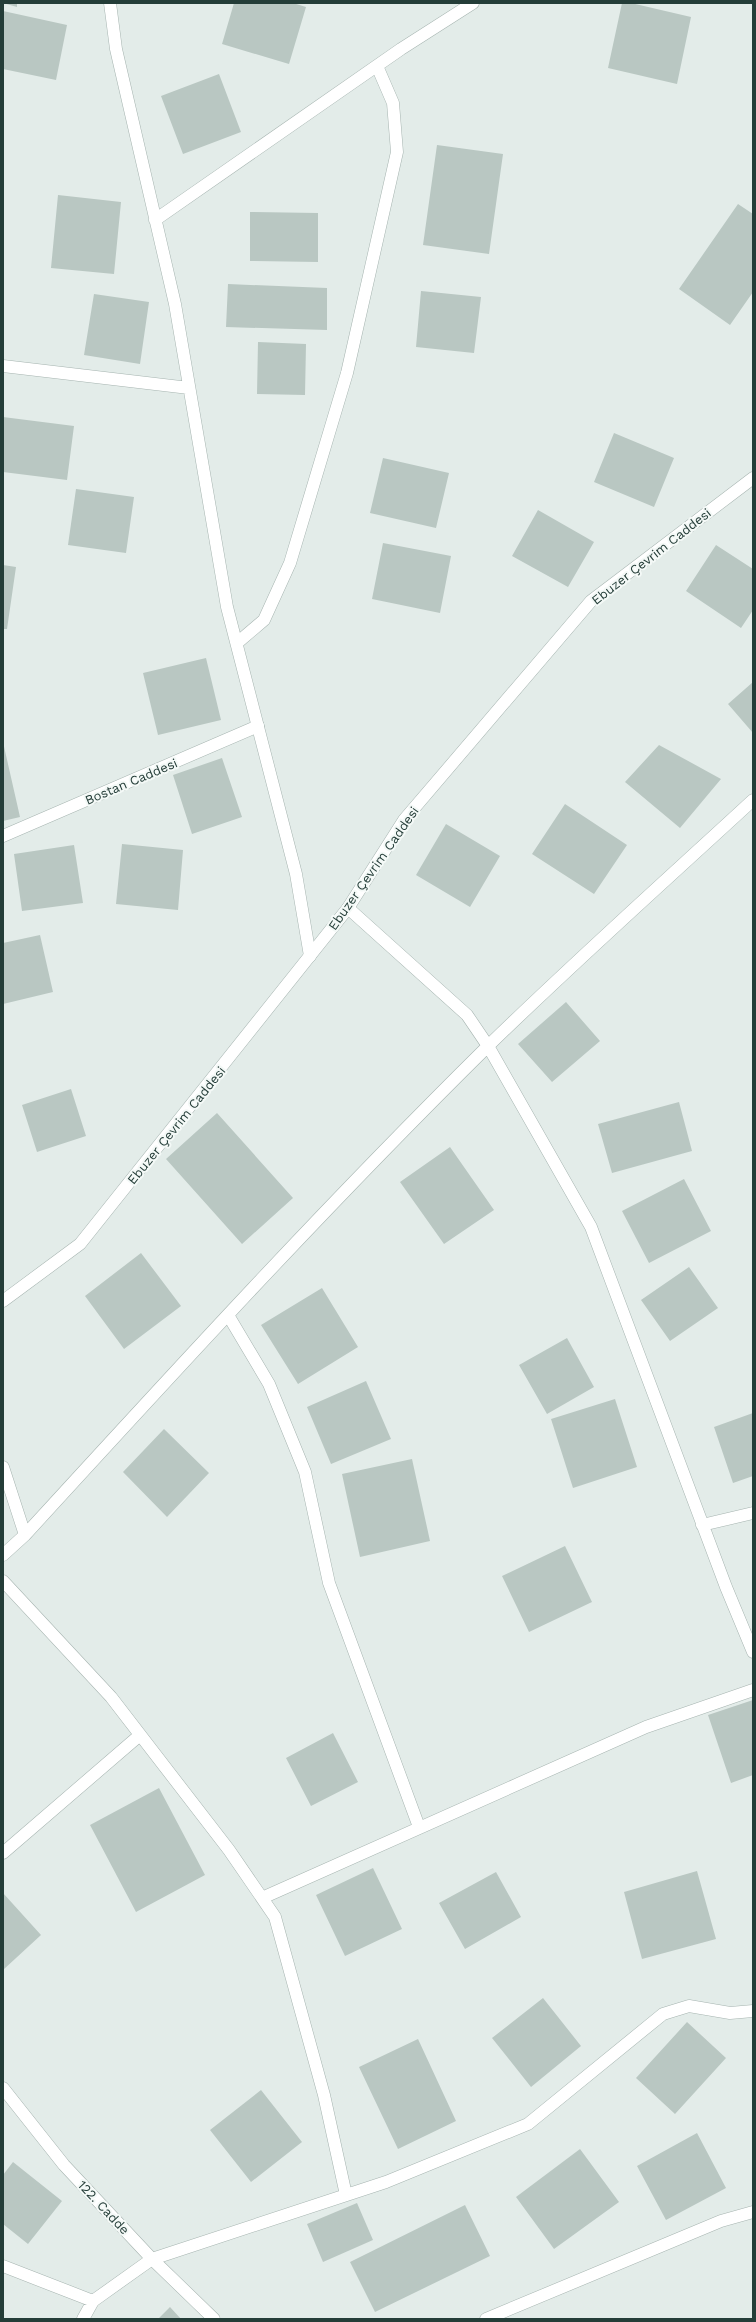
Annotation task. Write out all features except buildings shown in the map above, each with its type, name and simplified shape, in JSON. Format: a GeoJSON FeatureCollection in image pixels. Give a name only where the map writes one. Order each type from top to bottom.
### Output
{"type":"FeatureCollection","features":[{"type":"Feature","properties":{"kind":"street"},"geometry":{"type":"LineString","coordinates":[[110,3],[116,49],[175,304],[227,607],[296,874],[310,956]]}},
{"type":"Feature","properties":{"kind":"street"},"geometry":{"type":"LineString","coordinates":[[155,220],[377,66],[473,3]]}},
{"type":"Feature","properties":{"kind":"street"},"geometry":{"type":"LineString","coordinates":[[237,643],[264,620],[290,563],[347,373],[397,152],[393,103],[377,66]]}},
{"type":"Feature","properties":{"kind":"street"},"geometry":{"type":"LineString","coordinates":[[3,366],[189,388]]}},
{"type":"Feature","properties":{"kind":"street","name":"Ebuzer Çevrim Caddesi"},"geometry":{"type":"LineString","coordinates":[[3,1301],[80,1244],[348,908],[404,820],[591,601],[753,478]]}},
{"type":"Feature","properties":{"kind":"street","name":"Bostan Caddesi"},"geometry":{"type":"LineString","coordinates":[[3,836],[258,726]]}},
{"type":"Feature","properties":{"kind":"street"},"geometry":{"type":"LineString","coordinates":[[3,1555],[25,1535],[228,1315],[380,1155],[488,1046],[753,800]]}},
{"type":"Feature","properties":{"kind":"street"},"geometry":{"type":"LineString","coordinates":[[348,908],[468,1015],[488,1046],[591,1227],[702,1525],[753,1652]]}},
{"type":"Feature","properties":{"kind":"street"},"geometry":{"type":"LineString","coordinates":[[228,1315],[269,1384],[305,1472],[329,1583],[420,1827]]}},
{"type":"Feature","properties":{"kind":"street"},"geometry":{"type":"LineString","coordinates":[[3,1467],[25,1535]]}},
{"type":"Feature","properties":{"kind":"street"},"geometry":{"type":"LineString","coordinates":[[702,1525],[753,1513]]}},
{"type":"Feature","properties":{"kind":"street"},"geometry":{"type":"LineString","coordinates":[[3,1581],[111,1697],[229,1850],[275,1917],[324,2096],[346,2195]]}},
{"type":"Feature","properties":{"kind":"street"},"geometry":{"type":"LineString","coordinates":[[262,1898],[646,1727],[753,1690]]}},
{"type":"Feature","properties":{"kind":"street"},"geometry":{"type":"LineString","coordinates":[[3,1852],[140,1734]]}},
{"type":"Feature","properties":{"kind":"street"},"geometry":{"type":"LineString","coordinates":[[83,2319],[92,2300],[152,2259],[386,2182],[528,2124],[663,2014],[689,2006],[730,2013],[753,2011]]}},
{"type":"Feature","properties":{"kind":"street","name":"122. Cadde"},"geometry":{"type":"LineString","coordinates":[[3,2088],[64,2165],[152,2259],[214,2319]]}},
{"type":"Feature","properties":{"kind":"street"},"geometry":{"type":"LineString","coordinates":[[486,2319],[721,2221],[753,2212]]}},
{"type":"Feature","properties":{"kind":"street"},"geometry":{"type":"LineString","coordinates":[[3,2266],[92,2300]]}}]}
